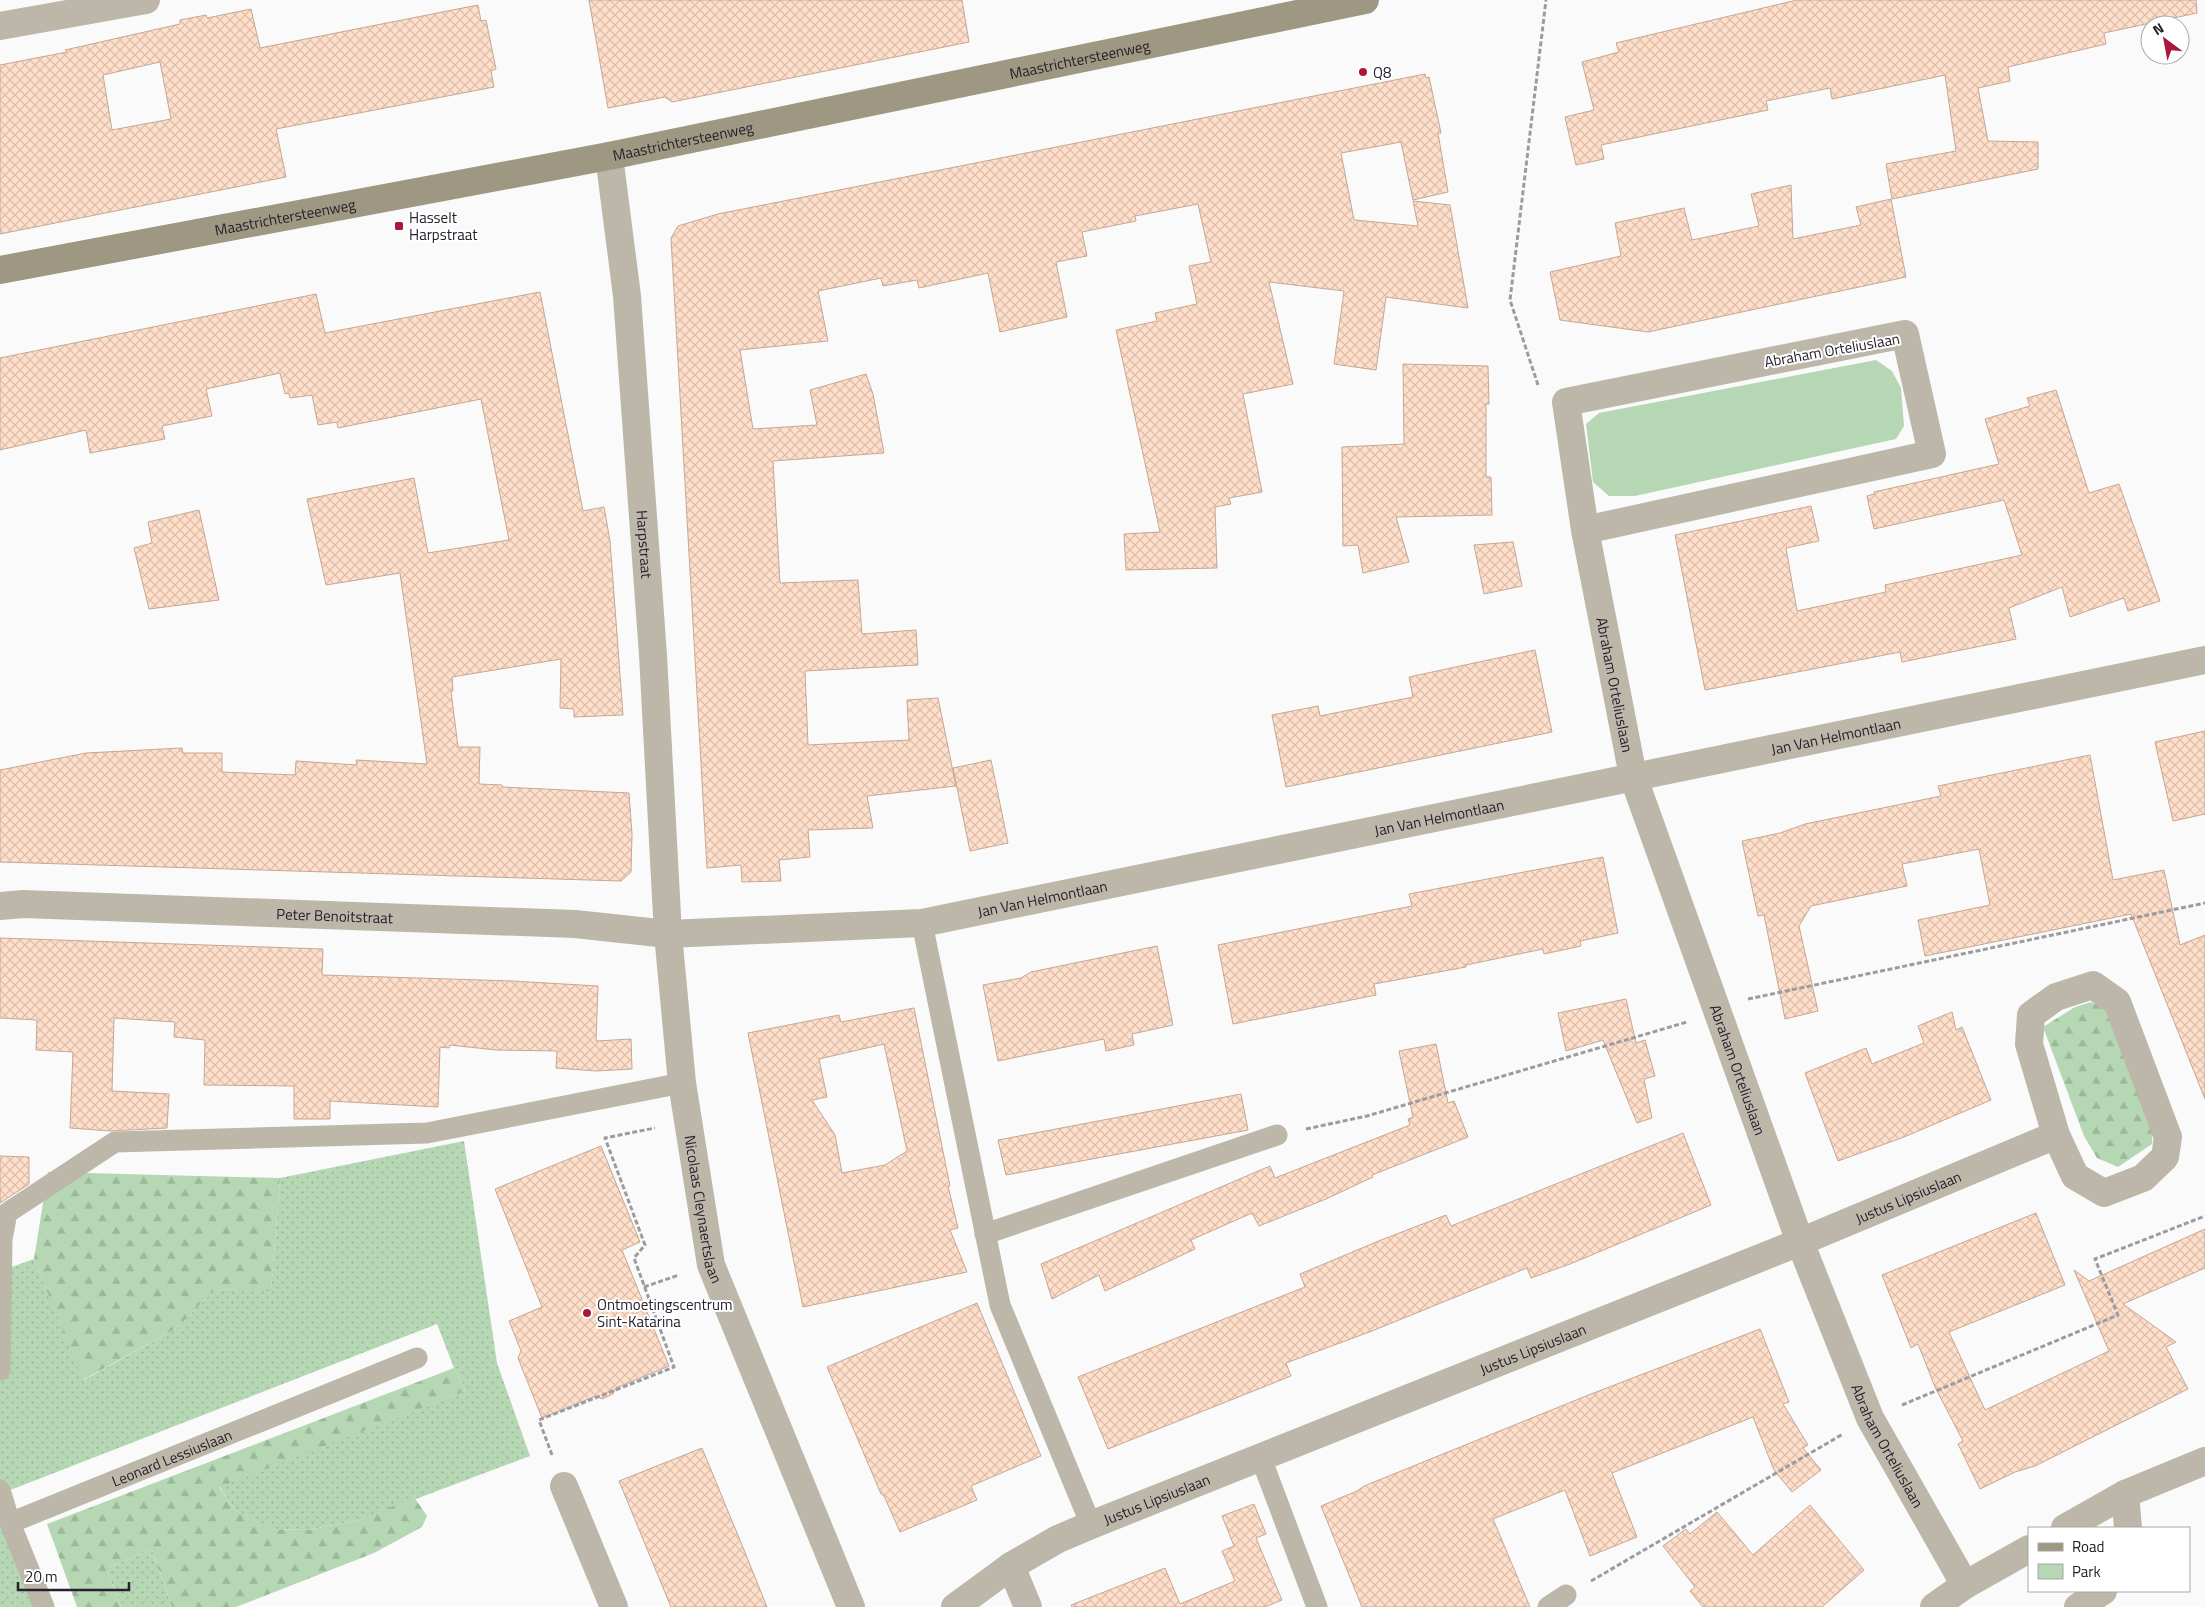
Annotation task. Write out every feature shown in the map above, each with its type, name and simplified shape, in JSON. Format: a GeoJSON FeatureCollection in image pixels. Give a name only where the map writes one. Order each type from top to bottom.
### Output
{"type":"FeatureCollection","features":[{"type":"Feature","properties":{"kind":"main road","name":"Maastrichtersteenweg"},"geometry":{"type":"LineString","coordinates":[[0,270],[609,156],[1365,0]]}},
{"type":"Feature","properties":{"kind":"street"},"geometry":{"type":"LineString","coordinates":[[0,26],[146,0]]}},
{"type":"Feature","properties":{"kind":"street","name":"Harpstraat"},"geometry":{"type":"LineString","coordinates":[[609,156],[628,315],[653,655],[668,934]]}},
{"type":"Feature","properties":{"kind":"street","name":"Abraham Orteliuslaan"},"geometry":{"type":"LineString","coordinates":[[1586,530],[1932,454],[1905,334],[1566,402],[1586,530],[1632,776],[1800,1242],[1870,1418],[1965,1585]]}},
{"type":"Feature","properties":{"kind":"street","name":"Jan Van Helmontlaan"},"geometry":{"type":"LineString","coordinates":[[668,934],[922,923],[2205,660]]}},
{"type":"Feature","properties":{"kind":"street","name":"Peter Benoitstraat"},"geometry":{"type":"LineString","coordinates":[[0,906],[22,904],[575,924],[668,934]]}},
{"type":"Feature","properties":{"kind":"street","name":"Nicolaas Cleynaertslaan"},"geometry":{"type":"LineString","coordinates":[[668,934],[682,1083],[711,1265],[851,1607]]}},
{"type":"Feature","properties":{"kind":"street"},"geometry":{"type":"LineString","coordinates":[[2093,986],[2117,1002],[2168,1136],[2165,1157],[2143,1178],[2104,1193],[2075,1176],[2056,1135],[2029,1044],[2031,1016],[2056,997],[2093,986]]}},
{"type":"Feature","properties":{"kind":"street","name":"Justus Lipsiuslaan"},"geometry":{"type":"LineString","coordinates":[[956,1607],[1011,1566],[1058,1539],[1800,1242],[2056,1135]]}},
{"type":"Feature","properties":{"kind":"street"},"geometry":{"type":"LineString","coordinates":[[2067,1527],[2125,1494],[2205,1461]]}},
{"type":"Feature","properties":{"kind":"street"},"geometry":{"type":"LineString","coordinates":[[564,1486],[614,1607]]}},
{"type":"Feature","properties":{"kind":"street"},"geometry":{"type":"LineString","coordinates":[[2125,1494],[2128,1527]]}},
{"type":"Feature","properties":{"kind":"street"},"geometry":{"type":"LineString","coordinates":[[1934,1607],[1965,1585],[2028,1550]]}},
{"type":"Feature","properties":{"kind":"street"},"geometry":{"type":"LineString","coordinates":[[1011,1566],[1028,1607]]}},
{"type":"Feature","properties":{"kind":"street"},"geometry":{"type":"LineString","coordinates":[[2078,1607],[2101,1592]]}},
{"type":"Feature","properties":{"kind":"lane"},"geometry":{"type":"LineString","coordinates":[[922,923],[1000,1305],[1091,1525]]}},
{"type":"Feature","properties":{"kind":"lane"},"geometry":{"type":"LineString","coordinates":[[0,1370],[2,1239],[7,1213],[115,1142],[427,1133],[682,1083]]}},
{"type":"Feature","properties":{"kind":"lane"},"geometry":{"type":"LineString","coordinates":[[985,1234],[1277,1135]]}},
{"type":"Feature","properties":{"kind":"lane","name":"Leonard Lessiuslaan"},"geometry":{"type":"LineString","coordinates":[[10,1523],[417,1358]]}},
{"type":"Feature","properties":{"kind":"lane"},"geometry":{"type":"LineString","coordinates":[[1261,1458],[1317,1607]]}},
{"type":"Feature","properties":{"kind":"lane"},"geometry":{"type":"LineString","coordinates":[[0,1490],[10,1523],[44,1607]]}},
{"type":"Feature","properties":{"kind":"lane"},"geometry":{"type":"LineString","coordinates":[[1548,1607],[1566,1595]]}},
{"type":"Feature","properties":{"kind":"path"},"geometry":{"type":"LineString","coordinates":[[1539,387],[1510,300],[1546,0]]}},
{"type":"Feature","properties":{"kind":"path"},"geometry":{"type":"LineString","coordinates":[[564,1486],[539,1420],[674,1367],[634,1258],[645,1245],[605,1138],[657,1128],[651,1089]]}},
{"type":"Feature","properties":{"kind":"path"},"geometry":{"type":"LineString","coordinates":[[1566,1595],[1870,1418],[2118,1315],[2095,1259],[2205,1216]]}},
{"type":"Feature","properties":{"kind":"green space"},"geometry":{"type":"Polygon","coordinates":[[[1876,360],[1892,371],[1901,388],[1904,426],[1896,439],[1635,496],[1609,496],[1593,482],[1586,424],[1599,413],[1876,360]]]}},
{"type":"Feature","properties":{"kind":"green space"},"geometry":{"type":"Polygon","coordinates":[[[2091,1002],[2104,1007],[2153,1126],[2152,1144],[2118,1167],[2097,1158],[2084,1136],[2043,1027],[2075,1007],[2091,1002]]]}},
{"type":"Feature","properties":{"kind":"green space"},"geometry":{"type":"Polygon","coordinates":[[[464,1141],[497,1363],[530,1456],[360,1520],[307,1530],[272,1529],[235,1510],[219,1486],[466,1391],[454,1368],[437,1324],[0,1494],[0,1271],[34,1259],[84,1380],[177,1328],[215,1289],[271,1290],[280,1178],[464,1141]]]}},
{"type":"Feature","properties":{"kind":"green space"},"geometry":{"type":"Polygon","coordinates":[[[48,1172],[280,1178],[271,1291],[215,1289],[177,1328],[83,1380],[34,1259],[48,1172]]]}},
{"type":"Feature","properties":{"kind":"green space"},"geometry":{"type":"Polygon","coordinates":[[[454,1368],[466,1391],[219,1487],[235,1510],[273,1529],[307,1530],[360,1520],[414,1497],[427,1516],[422,1527],[374,1553],[236,1607],[172,1607],[152,1550],[106,1568],[121,1607],[77,1607],[47,1524],[454,1368]]]}},
{"type":"Feature","properties":{"kind":"green space"},"geometry":{"type":"Polygon","coordinates":[[[0,1523],[40,1607],[0,1607],[0,1523]]]}},
{"type":"Feature","properties":{"kind":"green space"},"geometry":{"type":"Polygon","coordinates":[[[152,1550],[172,1607],[121,1607],[106,1568],[152,1550]]]}},
{"type":"Feature","properties":{"kind":"building"},"geometry":{"type":"Polygon","coordinates":[[[589,0],[962,0],[969,42],[672,102],[665,97],[608,108],[589,0]]]}},
{"type":"Feature","properties":{"kind":"building"},"geometry":{"type":"Polygon","coordinates":[[[1797,0],[2196,0],[2197,13],[2188,15],[2140,15],[2140,25],[2104,33],[2106,44],[2008,67],[2010,81],[1978,88],[1988,141],[2038,142],[2038,169],[1892,199],[1886,164],[1956,151],[1945,75],[1832,99],[1830,88],[1766,101],[1768,110],[1601,145],[1604,159],[1576,165],[1565,117],[1594,110],[1582,62],[1619,52],[1616,43],[1797,0]]]}},
{"type":"Feature","properties":{"kind":"building"},"geometry":{"type":"Polygon","coordinates":[[[478,5],[481,21],[486,20],[496,69],[491,71],[494,87],[276,129],[286,177],[0,234],[0,65],[67,52],[65,50],[180,24],[180,20],[206,15],[207,18],[251,9],[260,48],[478,5]],[[160,62],[103,75],[112,130],[171,119],[160,62]]]}},
{"type":"Feature","properties":{"kind":"building"},"geometry":{"type":"Polygon","coordinates":[[[1425,74],[1426,78],[1429,77],[1441,133],[1438,133],[1448,192],[1413,200],[1401,142],[1341,153],[1354,220],[1418,226],[1413,201],[1450,205],[1468,308],[1386,297],[1376,370],[1334,364],[1344,291],[1269,282],[1293,384],[1243,394],[1262,492],[1229,498],[1231,504],[1215,507],[1217,568],[1126,570],[1124,534],[1160,532],[1116,330],[1157,321],[1155,313],[1197,304],[1189,266],[1211,262],[1198,204],[1135,216],[1136,221],[1082,232],[1087,256],[1056,262],[1067,317],[1000,332],[988,273],[919,288],[917,280],[883,286],[881,278],[818,291],[828,341],[740,350],[753,429],[817,425],[810,390],[866,374],[873,394],[884,453],[773,461],[780,583],[858,580],[862,634],[916,630],[918,665],[805,671],[808,745],[909,740],[907,700],[938,698],[956,786],[867,796],[873,828],[808,830],[810,857],[779,860],[781,881],[742,882],[741,865],[707,868],[671,238],[678,226],[718,214],[1425,74]]]}},
{"type":"Feature","properties":{"kind":"building"},"geometry":{"type":"Polygon","coordinates":[[[1791,185],[1793,239],[1861,225],[1856,207],[1891,199],[1906,277],[1648,332],[1560,320],[1550,272],[1621,256],[1615,223],[1684,208],[1692,240],[1759,226],[1751,194],[1791,185]]]}},
{"type":"Feature","properties":{"kind":"building"},"geometry":{"type":"Polygon","coordinates":[[[540,292],[583,511],[604,507],[610,541],[623,715],[574,717],[574,709],[560,708],[561,659],[452,677],[453,691],[451,691],[458,747],[480,747],[479,784],[502,785],[502,787],[629,793],[632,834],[631,872],[621,881],[0,862],[0,770],[86,753],[182,748],[183,753],[222,753],[222,772],[295,775],[296,761],[357,765],[356,760],[427,764],[400,573],[326,585],[307,499],[414,478],[428,553],[509,540],[481,399],[338,428],[337,422],[318,425],[312,395],[290,398],[289,393],[285,394],[280,373],[206,389],[212,416],[162,426],[165,439],[90,453],[86,430],[0,450],[0,358],[316,294],[325,333],[540,292]]]}},
{"type":"Feature","properties":{"kind":"building"},"geometry":{"type":"Polygon","coordinates":[[[1403,364],[1488,366],[1489,404],[1486,404],[1486,477],[1491,477],[1492,515],[1396,517],[1409,562],[1363,573],[1358,545],[1343,546],[1342,447],[1404,444],[1403,364]]]}},
{"type":"Feature","properties":{"kind":"building"},"geometry":{"type":"Polygon","coordinates":[[[2056,390],[2089,493],[2119,484],[2160,601],[2128,611],[2124,598],[2070,617],[2062,587],[2009,608],[2016,639],[1902,662],[1900,652],[1705,690],[1675,535],[1811,506],[1819,541],[1786,548],[1797,611],[1886,592],[1885,585],[2022,555],[2004,500],[1874,529],[1867,496],[1874,494],[1874,492],[1999,464],[1985,419],[2030,406],[2027,398],[2056,390]]]}},
{"type":"Feature","properties":{"kind":"building"},"geometry":{"type":"Polygon","coordinates":[[[199,510],[219,600],[149,609],[134,548],[152,543],[148,522],[199,510]]]}},
{"type":"Feature","properties":{"kind":"building"},"geometry":{"type":"Polygon","coordinates":[[[1513,542],[1522,586],[1484,594],[1474,545],[1513,542]]]}},
{"type":"Feature","properties":{"kind":"building"},"geometry":{"type":"Polygon","coordinates":[[[1535,650],[1552,732],[1286,787],[1272,715],[1318,706],[1320,716],[1413,697],[1409,677],[1535,650]]]}},
{"type":"Feature","properties":{"kind":"building"},"geometry":{"type":"Polygon","coordinates":[[[2205,731],[2205,814],[2173,821],[2155,742],[2205,731]]]}},
{"type":"Feature","properties":{"kind":"building"},"geometry":{"type":"Polygon","coordinates":[[[2090,755],[2113,880],[2164,870],[2180,945],[2205,935],[2205,1099],[2131,914],[1925,956],[1918,920],[1990,905],[1979,849],[1902,864],[1907,886],[1811,906],[1799,926],[1818,1011],[1785,1019],[1764,915],[1758,916],[1742,841],[1780,833],[1805,824],[1941,796],[1938,786],[2090,755]]]}},
{"type":"Feature","properties":{"kind":"building"},"geometry":{"type":"Polygon","coordinates":[[[991,760],[1008,843],[970,851],[953,768],[991,760]]]}},
{"type":"Feature","properties":{"kind":"building"},"geometry":{"type":"Polygon","coordinates":[[[1603,857],[1618,933],[1580,941],[1581,946],[1544,954],[1543,949],[1466,965],[1466,967],[1374,984],[1376,995],[1233,1024],[1218,945],[1412,906],[1409,894],[1603,857]]]}},
{"type":"Feature","properties":{"kind":"building"},"geometry":{"type":"Polygon","coordinates":[[[0,938],[323,949],[322,975],[512,981],[598,986],[596,1041],[631,1039],[632,1069],[596,1071],[556,1068],[557,1051],[496,1050],[450,1045],[449,1048],[440,1047],[438,1107],[330,1101],[330,1119],[294,1119],[294,1086],[204,1085],[205,1040],[174,1037],[175,1022],[114,1018],[112,1091],[169,1094],[167,1128],[111,1131],[70,1128],[73,1052],[36,1050],[37,1020],[0,1018],[0,938]]]}},
{"type":"Feature","properties":{"kind":"building"},"geometry":{"type":"Polygon","coordinates":[[[1157,946],[1173,1025],[1132,1034],[1134,1045],[1106,1051],[1104,1039],[998,1061],[983,985],[1021,978],[1031,972],[1157,946]]]}},
{"type":"Feature","properties":{"kind":"building"},"geometry":{"type":"Polygon","coordinates":[[[1626,999],[1636,1043],[1645,1040],[1655,1076],[1644,1079],[1652,1118],[1637,1123],[1603,1040],[1566,1051],[1558,1013],[1626,999]]]}},
{"type":"Feature","properties":{"kind":"building"},"geometry":{"type":"Polygon","coordinates":[[[914,1008],[950,1186],[948,1186],[958,1228],[950,1230],[967,1272],[803,1307],[748,1033],[839,1015],[841,1022],[914,1008]],[[884,1044],[819,1059],[827,1097],[812,1100],[835,1135],[842,1173],[885,1165],[907,1151],[884,1044]]]}},
{"type":"Feature","properties":{"kind":"building"},"geometry":{"type":"Polygon","coordinates":[[[1952,1012],[1956,1030],[1962,1027],[1991,1100],[1904,1137],[1838,1161],[1805,1073],[1866,1048],[1872,1064],[1924,1043],[1918,1026],[1952,1012]]]}},
{"type":"Feature","properties":{"kind":"building"},"geometry":{"type":"Polygon","coordinates":[[[1436,1044],[1448,1103],[1454,1101],[1468,1137],[1372,1175],[1373,1177],[1326,1199],[1259,1226],[1252,1213],[1191,1240],[1195,1249],[1105,1291],[1099,1275],[1052,1299],[1041,1264],[1270,1166],[1275,1178],[1410,1125],[1408,1119],[1413,1117],[1399,1051],[1436,1044]]]}},
{"type":"Feature","properties":{"kind":"building"},"geometry":{"type":"Polygon","coordinates":[[[1241,1094],[1248,1130],[1006,1175],[998,1140],[1241,1094]]]}},
{"type":"Feature","properties":{"kind":"building"},"geometry":{"type":"Polygon","coordinates":[[[1683,1133],[1711,1205],[1570,1264],[1531,1278],[1527,1268],[1372,1331],[1286,1363],[1291,1376],[1108,1449],[1078,1377],[1305,1287],[1300,1274],[1381,1240],[1446,1215],[1451,1226],[1683,1133]]]}},
{"type":"Feature","properties":{"kind":"building","name":"Ontmoetingscentrum Sint-Katarina"},"geometry":{"type":"Polygon","coordinates":[[[601,1146],[640,1242],[622,1250],[669,1366],[616,1388],[613,1394],[602,1399],[596,1396],[542,1418],[518,1358],[521,1351],[509,1321],[542,1307],[495,1189],[601,1146]]]}},
{"type":"Feature","properties":{"kind":"building"},"geometry":{"type":"Polygon","coordinates":[[[0,1156],[29,1157],[29,1184],[0,1203],[0,1156]]]}},
{"type":"Feature","properties":{"kind":"building"},"geometry":{"type":"Polygon","coordinates":[[[2036,1213],[2065,1285],[1949,1332],[1985,1410],[2109,1351],[2074,1270],[2089,1281],[2205,1229],[2205,1268],[2123,1304],[2176,1342],[2166,1347],[2188,1389],[2035,1466],[2015,1472],[1980,1489],[1958,1444],[1963,1441],[1935,1387],[1918,1344],[1911,1348],[1882,1275],[2036,1213]]]}},
{"type":"Feature","properties":{"kind":"building"},"geometry":{"type":"Polygon","coordinates":[[[977,1303],[1041,1456],[971,1486],[977,1500],[900,1532],[884,1496],[881,1494],[827,1367],[977,1303]]]}},
{"type":"Feature","properties":{"kind":"building"},"geometry":{"type":"Polygon","coordinates":[[[1760,1329],[1789,1402],[1783,1404],[1808,1445],[1803,1448],[1821,1470],[1792,1492],[1774,1470],[1753,1417],[1612,1473],[1637,1537],[1590,1556],[1565,1490],[1493,1519],[1530,1607],[1362,1607],[1321,1506],[1357,1491],[1364,1486],[1591,1394],[1760,1329]]]}},
{"type":"Feature","properties":{"kind":"building"},"geometry":{"type":"Polygon","coordinates":[[[702,1448],[767,1607],[671,1607],[619,1481],[702,1448]]]}},
{"type":"Feature","properties":{"kind":"building"},"geometry":{"type":"Polygon","coordinates":[[[1254,1504],[1266,1534],[1256,1538],[1282,1600],[1265,1607],[1072,1607],[1071,1605],[1165,1568],[1180,1604],[1235,1581],[1222,1551],[1234,1546],[1222,1516],[1254,1504]]]}},
{"type":"Feature","properties":{"kind":"building"},"geometry":{"type":"Polygon","coordinates":[[[1810,1505],[1864,1570],[1822,1607],[1703,1607],[1690,1591],[1695,1587],[1663,1546],[1686,1529],[1690,1534],[1717,1512],[1753,1555],[1810,1505]]]}},
{"type":"Feature","properties":{"kind":"place","name":"Q8"},"geometry":{"type":"Point","coordinates":[1363,72]}},
{"type":"Feature","properties":{"kind":"place","name":"Hasselt Harpstraat"},"geometry":{"type":"Point","coordinates":[399,226]}},
{"type":"Feature","properties":{"kind":"place","name":"Ontmoetingscentrum Sint-Katarina"},"geometry":{"type":"Point","coordinates":[587,1313]}}]}
